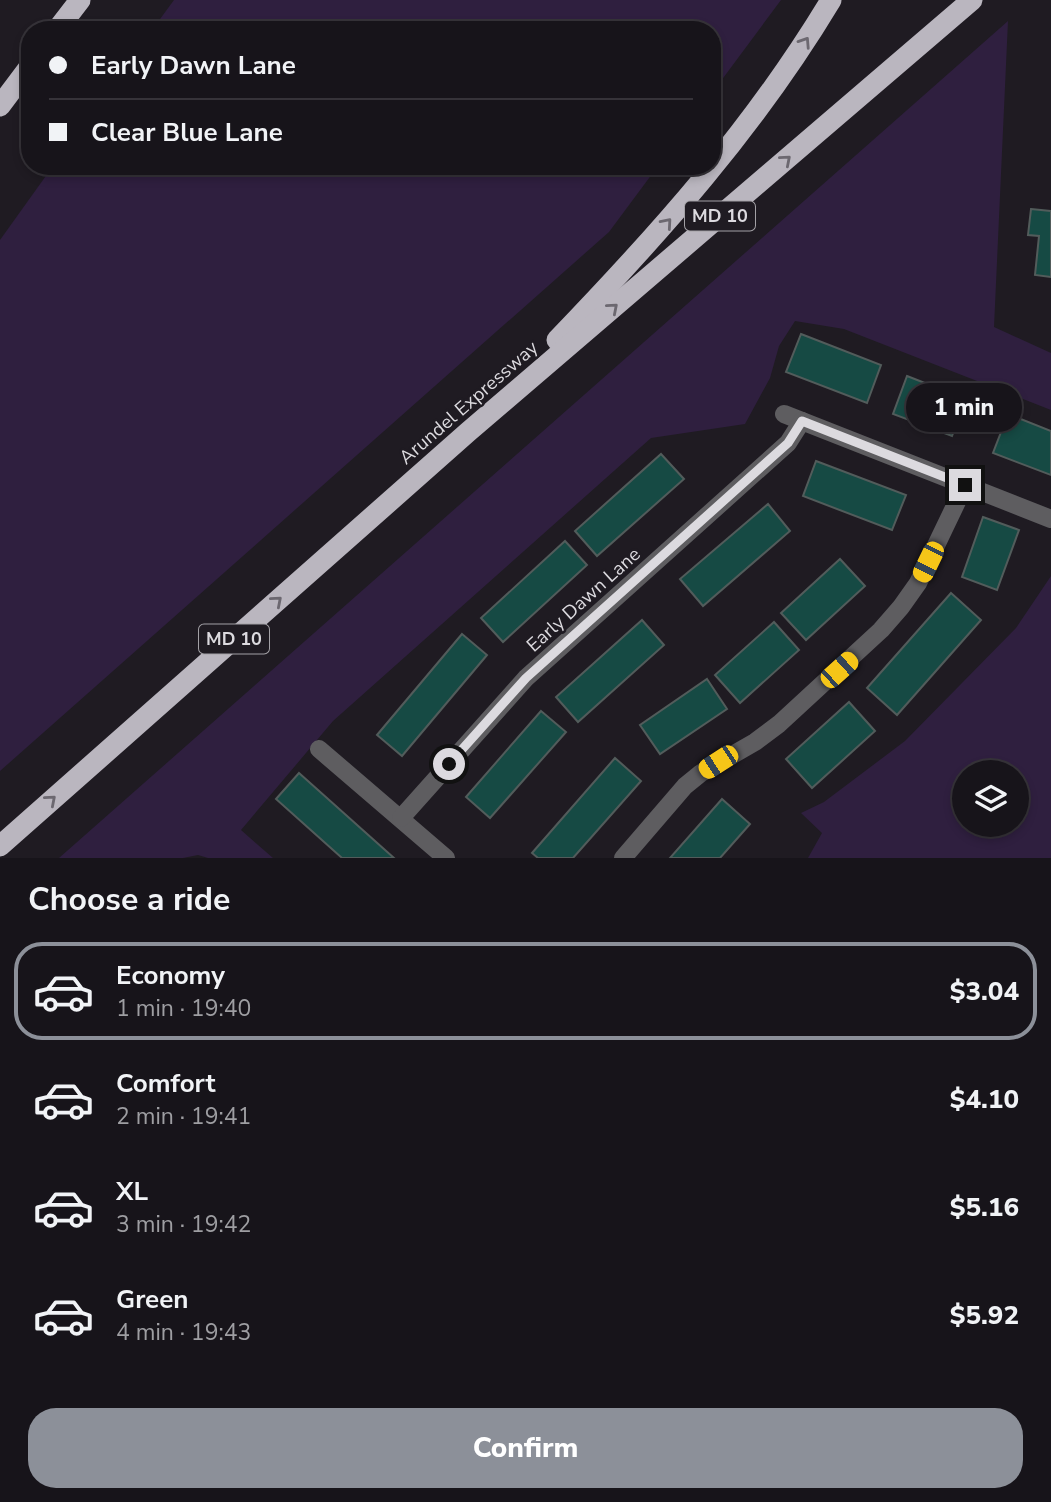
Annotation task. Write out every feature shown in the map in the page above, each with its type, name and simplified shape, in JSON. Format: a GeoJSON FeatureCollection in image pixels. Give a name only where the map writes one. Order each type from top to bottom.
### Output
{"type":"FeatureCollection","features":[{"type":"Feature","properties":{"kind":"highway"},"geometry":{"type":"LineString","coordinates":[[64,21],[79,0]]}},
{"type":"Feature","properties":{"kind":"highway"},"geometry":{"type":"LineString","coordinates":[[721,157],[783,75],[831,0]]}},
{"type":"Feature","properties":{"kind":"highway","name":"Arundel Expressway"},"geometry":{"type":"LineString","coordinates":[[0,846],[468,432],[972,0]]}},
{"type":"Feature","properties":{"kind":"highway"},"geometry":{"type":"LineString","coordinates":[[0,106],[21,78]]}},
{"type":"Feature","properties":{"kind":"highway"},"geometry":{"type":"LineString","coordinates":[[468,432],[642,251],[707,175]]}},
{"type":"Feature","properties":{"kind":"street"},"geometry":{"type":"LineString","coordinates":[[785,414],[1051,519]]}},
{"type":"Feature","properties":{"kind":"street","name":"Early Dawn Lane"},"geometry":{"type":"LineString","coordinates":[[401,818],[526,678],[788,443],[802,421]]}},
{"type":"Feature","properties":{"kind":"street"},"geometry":{"type":"LineString","coordinates":[[623,858],[685,786],[779,724],[881,630],[918,583],[965,485]]}},
{"type":"Feature","properties":{"kind":"street"},"geometry":{"type":"LineString","coordinates":[[319,748],[446,858]]}},
{"type":"Feature","properties":{"kind":"shaded area"},"geometry":{"type":"Polygon","coordinates":[[[174,0],[781,0],[721,81],[721,21],[159,21],[174,0]]]}},
{"type":"Feature","properties":{"kind":"shaded area"},"geometry":{"type":"Polygon","coordinates":[[[1008,21],[994,327],[1051,353],[1051,410],[844,329],[795,321],[779,346],[770,378],[745,424],[651,438],[333,721],[241,830],[273,858],[208,858],[198,855],[183,858],[59,858],[1008,21]]]}},
{"type":"Feature","properties":{"kind":"shaded area"},"geometry":{"type":"Polygon","coordinates":[[[47,175],[651,175],[609,232],[0,771],[0,240],[47,175]]]}},
{"type":"Feature","properties":{"kind":"shaded area"},"geometry":{"type":"Polygon","coordinates":[[[1051,576],[1051,858],[808,858],[822,833],[801,813],[824,802],[905,741],[1016,628],[1051,576]]]}},
{"type":"Feature","properties":{"kind":"building"},"geometry":{"type":"Polygon","coordinates":[[[1031,209],[1051,211],[1051,277],[1035,275],[1039,236],[1028,235],[1031,209]]]}},
{"type":"Feature","properties":{"kind":"building"},"geometry":{"type":"Polygon","coordinates":[[[801,334],[881,365],[867,403],[786,372],[801,334]]]}},
{"type":"Feature","properties":{"kind":"building"},"geometry":{"type":"Polygon","coordinates":[[[907,376],[966,399],[952,436],[893,414],[907,376]]]}},
{"type":"Feature","properties":{"kind":"building"},"geometry":{"type":"Polygon","coordinates":[[[1008,414],[1051,431],[1051,475],[993,453],[1008,414]]]}},
{"type":"Feature","properties":{"kind":"building"},"geometry":{"type":"Polygon","coordinates":[[[661,454],[684,479],[597,556],[575,531],[661,454]]]}},
{"type":"Feature","properties":{"kind":"building"},"geometry":{"type":"Polygon","coordinates":[[[816,461],[906,495],[892,530],[803,496],[816,461]]]}},
{"type":"Feature","properties":{"kind":"building"},"geometry":{"type":"Polygon","coordinates":[[[768,504],[790,531],[703,606],[680,579],[768,504]]]}},
{"type":"Feature","properties":{"kind":"building"},"geometry":{"type":"Polygon","coordinates":[[[983,517],[1019,530],[997,590],[962,577],[983,517]]]}},
{"type":"Feature","properties":{"kind":"building"},"geometry":{"type":"Polygon","coordinates":[[[565,541],[587,565],[503,642],[481,618],[565,541]]]}},
{"type":"Feature","properties":{"kind":"building"},"geometry":{"type":"Polygon","coordinates":[[[840,559],[865,586],[806,640],[781,613],[840,559]]]}},
{"type":"Feature","properties":{"kind":"building"},"geometry":{"type":"Polygon","coordinates":[[[951,593],[981,620],[897,715],[867,688],[951,593]]]}},
{"type":"Feature","properties":{"kind":"building"},"geometry":{"type":"Polygon","coordinates":[[[642,620],[664,645],[578,722],[556,697],[642,620]]]}},
{"type":"Feature","properties":{"kind":"building"},"geometry":{"type":"Polygon","coordinates":[[[774,622],[799,650],[740,703],[715,675],[774,622]]]}},
{"type":"Feature","properties":{"kind":"building"},"geometry":{"type":"Polygon","coordinates":[[[462,634],[487,655],[402,756],[377,735],[462,634]]]}},
{"type":"Feature","properties":{"kind":"building"},"geometry":{"type":"Polygon","coordinates":[[[707,679],[727,709],[660,754],[640,725],[707,679]]]}},
{"type":"Feature","properties":{"kind":"building"},"geometry":{"type":"Polygon","coordinates":[[[849,702],[875,731],[812,788],[786,759],[849,702]]]}},
{"type":"Feature","properties":{"kind":"building"},"geometry":{"type":"Polygon","coordinates":[[[541,711],[566,732],[490,818],[466,797],[541,711]]]}},
{"type":"Feature","properties":{"kind":"building"},"geometry":{"type":"Polygon","coordinates":[[[615,758],[641,781],[573,858],[538,858],[532,853],[615,758]]]}},
{"type":"Feature","properties":{"kind":"building"},"geometry":{"type":"Polygon","coordinates":[[[299,773],[394,858],[342,858],[276,799],[299,773]]]}},
{"type":"Feature","properties":{"kind":"building"},"geometry":{"type":"Polygon","coordinates":[[[722,799],[750,824],[720,858],[670,858],[722,799]]]}},
{"type":"Feature","properties":{"kind":"route"},"geometry":{"type":"LineString","coordinates":[[449,764],[526,678],[788,443],[802,421],[965,485]]}}]}
